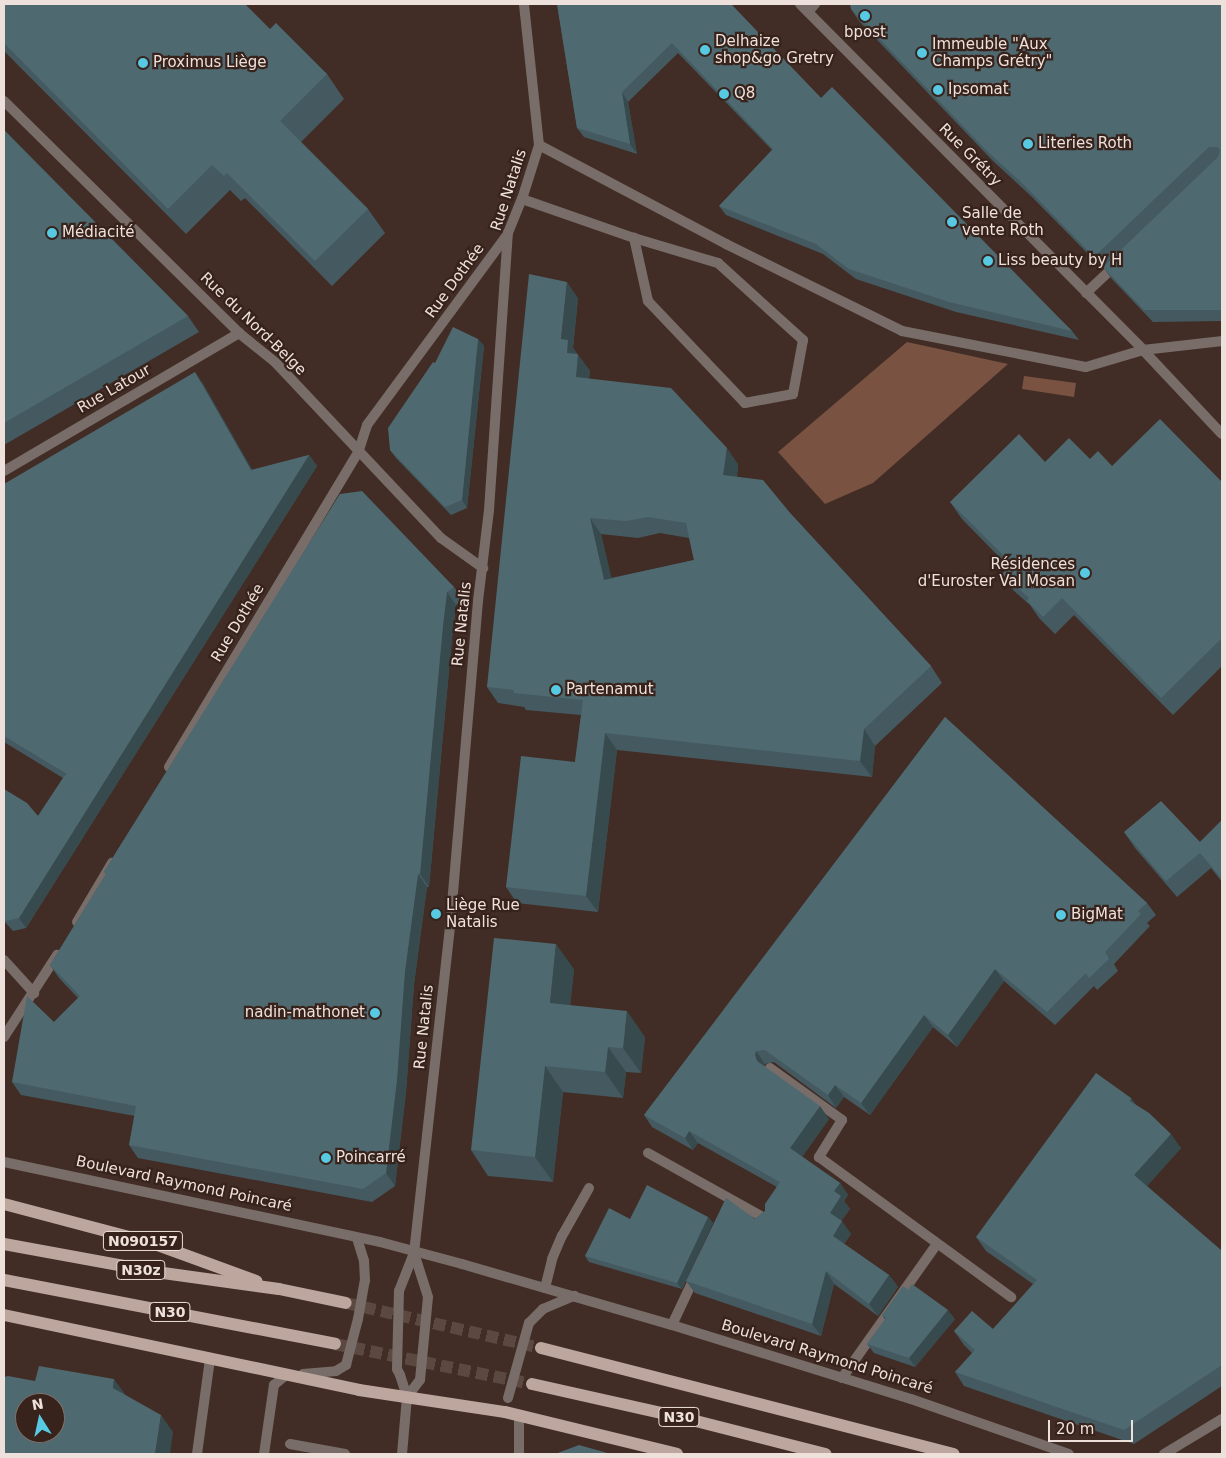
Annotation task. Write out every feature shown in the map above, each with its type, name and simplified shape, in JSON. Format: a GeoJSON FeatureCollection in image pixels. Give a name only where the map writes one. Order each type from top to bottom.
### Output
{"type":"FeatureCollection","features":[{"type":"Feature","properties":{"kind":"main road","name":"N090157"},"geometry":{"type":"LineString","coordinates":[[4,1204],[155,1244],[279,1289]]}},
{"type":"Feature","properties":{"kind":"main road","name":"N30z"},"geometry":{"type":"LineString","coordinates":[[4,1244],[156,1272],[279,1289]]}},
{"type":"Feature","properties":{"kind":"main road","name":"N30"},"geometry":{"type":"LineString","coordinates":[[4,1280],[335,1344]]}},
{"type":"Feature","properties":{"kind":"main road"},"geometry":{"type":"LineString","coordinates":[[279,1289],[346,1303]]}},
{"type":"Feature","properties":{"kind":"main road"},"geometry":{"type":"LineString","coordinates":[[4,1315],[286,1374],[407,1397],[504,1412],[677,1454]]}},
{"type":"Feature","properties":{"kind":"main road"},"geometry":{"type":"LineString","coordinates":[[541,1348],[954,1454]]}},
{"type":"Feature","properties":{"kind":"main road","name":"N30"},"geometry":{"type":"LineString","coordinates":[[532,1384],[684,1418],[826,1454]]}},
{"type":"Feature","properties":{"kind":"street","name":"Rue Natalis"},"geometry":{"type":"LineString","coordinates":[[402,1454],[407,1397],[397,1368],[399,1291],[414,1253],[451,916],[478,601],[490,500],[508,233],[522,199],[539,145],[524,4]]}},
{"type":"Feature","properties":{"kind":"street","name":"Rue Grétry"},"geometry":{"type":"LineString","coordinates":[[800,4],[811,8],[1086,293],[1144,350],[1222,434]]}},
{"type":"Feature","properties":{"kind":"street","name":"Rue du Nord-Belge"},"geometry":{"type":"LineString","coordinates":[[4,101],[239,334],[274,362],[440,538],[483,568]]}},
{"type":"Feature","properties":{"kind":"street"},"geometry":{"type":"LineString","coordinates":[[539,145],[726,244],[902,330],[1086,367],[1144,350],[1222,341]]}},
{"type":"Feature","properties":{"kind":"street"},"geometry":{"type":"LineString","coordinates":[[522,199],[634,238],[718,263],[803,340],[793,394],[745,403],[648,301],[634,238]]}},
{"type":"Feature","properties":{"kind":"street","name":"Rue Dothée"},"geometry":{"type":"LineString","coordinates":[[162,780],[358,453],[367,425],[508,233]]}},
{"type":"Feature","properties":{"kind":"street"},"geometry":{"type":"LineString","coordinates":[[1086,293],[1129,252]]}},
{"type":"Feature","properties":{"kind":"street","name":"Rue Latour"},"geometry":{"type":"LineString","coordinates":[[4,471],[239,334]]}},
{"type":"Feature","properties":{"kind":"street"},"geometry":{"type":"LineString","coordinates":[[4,1037],[34,993],[116,857]]}},
{"type":"Feature","properties":{"kind":"street"},"geometry":{"type":"LineString","coordinates":[[4,960],[34,993]]}},
{"type":"Feature","properties":{"kind":"street"},"geometry":{"type":"LineString","coordinates":[[770,1068],[842,1120],[819,1158],[1011,1297]]}},
{"type":"Feature","properties":{"kind":"street"},"geometry":{"type":"LineString","coordinates":[[648,1153],[730,1201],[768,1220]]}},
{"type":"Feature","properties":{"kind":"street","name":"Boulevard Raymond Poincaré"},"geometry":{"type":"LineString","coordinates":[[4,1162],[356,1238],[545,1288],[842,1378],[1069,1454]]}},
{"type":"Feature","properties":{"kind":"street"},"geometry":{"type":"LineString","coordinates":[[545,1288],[552,1259],[562,1236],[589,1188]]}},
{"type":"Feature","properties":{"kind":"street"},"geometry":{"type":"LineString","coordinates":[[725,1212],[730,1201]]}},
{"type":"Feature","properties":{"kind":"street"},"geometry":{"type":"LineString","coordinates":[[264,1454],[274,1384],[286,1374],[313,1375],[336,1371],[346,1365],[358,1319],[364,1281],[364,1261],[356,1238]]}},
{"type":"Feature","properties":{"kind":"street"},"geometry":{"type":"LineString","coordinates":[[842,1378],[937,1244]]}},
{"type":"Feature","properties":{"kind":"street","name":"Rue Natalis"},"geometry":{"type":"LineString","coordinates":[[407,1397],[420,1380],[428,1297],[414,1253]]}},
{"type":"Feature","properties":{"kind":"street"},"geometry":{"type":"LineString","coordinates":[[672,1325],[700,1265]]}},
{"type":"Feature","properties":{"kind":"street"},"geometry":{"type":"LineString","coordinates":[[504,1412],[529,1323],[543,1309],[574,1296]]}},
{"type":"Feature","properties":{"kind":"street"},"geometry":{"type":"LineString","coordinates":[[197,1454],[210,1359]]}},
{"type":"Feature","properties":{"kind":"street"},"geometry":{"type":"LineString","coordinates":[[518,1415],[519,1454]]}},
{"type":"Feature","properties":{"kind":"street"},"geometry":{"type":"LineString","coordinates":[[1164,1454],[1222,1418]]}},
{"type":"Feature","properties":{"kind":"street"},"geometry":{"type":"LineString","coordinates":[[290,1444],[345,1454]]}},
{"type":"Feature","properties":{"kind":"shaded area"},"geometry":{"type":"Polygon","coordinates":[[[907,342],[1008,364],[873,483],[825,504],[778,452],[907,342]]]}},
{"type":"Feature","properties":{"kind":"shaded area"},"geometry":{"type":"Polygon","coordinates":[[[1024,376],[1076,383],[1074,397],[1022,389],[1024,376]]]}},
{"type":"Feature","properties":{"kind":"building"},"geometry":{"type":"Polygon","coordinates":[[[4,4],[245,4],[270,29],[276,23],[327,74],[280,121],[368,209],[315,261],[227,173],[224,176],[212,165],[168,209],[4,43],[4,4]]]}},
{"type":"Feature","properties":{"kind":"building"},"geometry":{"type":"Polygon","coordinates":[[[557,4],[731,4],[821,98],[832,87],[1072,331],[949,302],[849,269],[816,244],[719,206],[773,149],[672,43],[622,92],[630,144],[577,128],[557,4]]]}},
{"type":"Feature","properties":{"kind":"building"},"geometry":{"type":"Polygon","coordinates":[[[850,4],[1222,4],[1222,310],[1144,310],[1103,267],[1218,157],[1220,151],[1218,147],[1209,147],[1094,257],[1023,184],[985,149],[851,9],[850,4]]]}},
{"type":"Feature","properties":{"kind":"building","name":"Médiacité"},"geometry":{"type":"Polygon","coordinates":[[[4,130],[188,316],[4,423],[4,130]]]}},
{"type":"Feature","properties":{"kind":"building"},"geometry":{"type":"Polygon","coordinates":[[[529,274],[567,282],[561,339],[568,340],[567,353],[578,354],[576,377],[671,388],[727,448],[723,475],[763,480],[791,514],[931,666],[864,729],[860,761],[605,733],[586,896],[506,887],[521,756],[575,762],[583,700],[514,693],[514,690],[487,687],[529,274]],[[648,517],[626,521],[590,518],[604,580],[694,560],[686,523],[648,517]]]}},
{"type":"Feature","properties":{"kind":"building"},"geometry":{"type":"Polygon","coordinates":[[[453,327],[478,339],[462,500],[445,507],[390,450],[388,428],[433,362],[435,363],[453,327]]]}},
{"type":"Feature","properties":{"kind":"building"},"geometry":{"type":"Polygon","coordinates":[[[195,372],[251,470],[309,455],[19,918],[6,921],[4,918],[4,789],[27,803],[38,816],[67,774],[4,736],[4,484],[195,372]]]}},
{"type":"Feature","properties":{"kind":"building","name":"Résidences d'Euroster Val Mosan"},"geometry":{"type":"Polygon","coordinates":[[[1160,419],[1222,482],[1222,638],[1161,698],[1062,598],[1043,617],[1027,601],[1029,598],[1002,574],[1012,564],[950,502],[1019,434],[1045,462],[1069,438],[1090,459],[1098,451],[1112,466],[1160,419]]]}},
{"type":"Feature","properties":{"kind":"building"},"geometry":{"type":"Polygon","coordinates":[[[362,491],[454,587],[447,592],[443,625],[420,874],[418,874],[405,971],[397,1080],[386,1173],[363,1189],[129,1145],[136,1106],[12,1082],[27,996],[54,1022],[80,996],[50,965],[106,874],[104,872],[118,849],[340,494],[362,491]]]}},
{"type":"Feature","properties":{"kind":"building"},"geometry":{"type":"Polygon","coordinates":[[[945,717],[1147,903],[1138,911],[1141,914],[1105,952],[1109,959],[1089,978],[1086,973],[1047,1012],[995,969],[948,1035],[924,1015],[861,1103],[835,1085],[828,1095],[765,1050],[756,1051],[757,1061],[820,1106],[790,1148],[840,1183],[834,1191],[841,1196],[830,1213],[842,1221],[833,1236],[889,1275],[869,1304],[826,1271],[812,1324],[686,1281],[726,1198],[755,1219],[765,1211],[765,1204],[780,1182],[689,1131],[685,1138],[644,1115],[945,717]]]}},
{"type":"Feature","properties":{"kind":"building"},"geometry":{"type":"Polygon","coordinates":[[[1161,801],[1200,842],[1222,820],[1222,879],[1200,853],[1166,881],[1124,832],[1161,801]]]}},
{"type":"Feature","properties":{"kind":"building"},"geometry":{"type":"Polygon","coordinates":[[[494,938],[556,944],[550,1003],[627,1011],[623,1048],[608,1047],[605,1072],[545,1066],[535,1157],[471,1150],[494,938]]]}},
{"type":"Feature","properties":{"kind":"building"},"geometry":{"type":"Polygon","coordinates":[[[1096,1073],[1131,1098],[1130,1101],[1149,1113],[1171,1134],[1134,1175],[1222,1251],[1222,1365],[1124,1430],[955,1372],[975,1350],[954,1331],[972,1311],[993,1329],[1037,1280],[976,1237],[1096,1073]]]}},
{"type":"Feature","properties":{"kind":"building"},"geometry":{"type":"Polygon","coordinates":[[[647,1185],[708,1217],[677,1283],[585,1256],[609,1208],[630,1219],[647,1185]]]}},
{"type":"Feature","properties":{"kind":"building"},"geometry":{"type":"Polygon","coordinates":[[[912,1284],[948,1310],[909,1358],[867,1344],[886,1318],[882,1315],[903,1286],[908,1290],[912,1284]]]}},
{"type":"Feature","properties":{"kind":"building"},"geometry":{"type":"Polygon","coordinates":[[[39,1366],[114,1379],[113,1388],[161,1415],[155,1454],[4,1454],[4,1377],[8,1376],[35,1381],[39,1366]]]}},
{"type":"Feature","properties":{"kind":"building"},"geometry":{"type":"Polygon","coordinates":[[[579,1445],[611,1454],[555,1454],[579,1445]]]}},
{"type":"Feature","properties":{"kind":"tunnel"},"geometry":{"type":"LineString","coordinates":[[346,1303],[541,1348]]}},
{"type":"Feature","properties":{"kind":"tunnel"},"geometry":{"type":"LineString","coordinates":[[335,1344],[532,1384]]}},
{"type":"Feature","properties":{"kind":"place","name":"bpost"},"geometry":{"type":"Point","coordinates":[865,16]}},
{"type":"Feature","properties":{"kind":"place","name":"Delhaize shop&go Gretry"},"geometry":{"type":"Point","coordinates":[705,50]}},
{"type":"Feature","properties":{"kind":"place","name":"Immeuble \"Aux Champs Grétry\""},"geometry":{"type":"Point","coordinates":[922,53]}},
{"type":"Feature","properties":{"kind":"place","name":"Proximus Liège"},"geometry":{"type":"Point","coordinates":[143,63]}},
{"type":"Feature","properties":{"kind":"place","name":"Ipsomat"},"geometry":{"type":"Point","coordinates":[938,90]}},
{"type":"Feature","properties":{"kind":"place","name":"Q8"},"geometry":{"type":"Point","coordinates":[724,94]}},
{"type":"Feature","properties":{"kind":"place","name":"Literies Roth"},"geometry":{"type":"Point","coordinates":[1028,144]}},
{"type":"Feature","properties":{"kind":"place","name":"Salle de vente Roth"},"geometry":{"type":"Point","coordinates":[952,222]}},
{"type":"Feature","properties":{"kind":"place","name":"Médiacité"},"geometry":{"type":"Point","coordinates":[52,233]}},
{"type":"Feature","properties":{"kind":"place","name":"Liss beauty by H"},"geometry":{"type":"Point","coordinates":[988,261]}},
{"type":"Feature","properties":{"kind":"place","name":"Résidences d'Euroster Val Mosan"},"geometry":{"type":"Point","coordinates":[1085,573]}},
{"type":"Feature","properties":{"kind":"place","name":"Partenamut"},"geometry":{"type":"Point","coordinates":[556,690]}},
{"type":"Feature","properties":{"kind":"place","name":"Liège Rue Natalis"},"geometry":{"type":"Point","coordinates":[436,914]}},
{"type":"Feature","properties":{"kind":"place","name":"BigMat"},"geometry":{"type":"Point","coordinates":[1061,915]}},
{"type":"Feature","properties":{"kind":"place","name":"nadin-mathonet"},"geometry":{"type":"Point","coordinates":[375,1013]}},
{"type":"Feature","properties":{"kind":"place","name":"Poincarré"},"geometry":{"type":"Point","coordinates":[326,1158]}}]}
